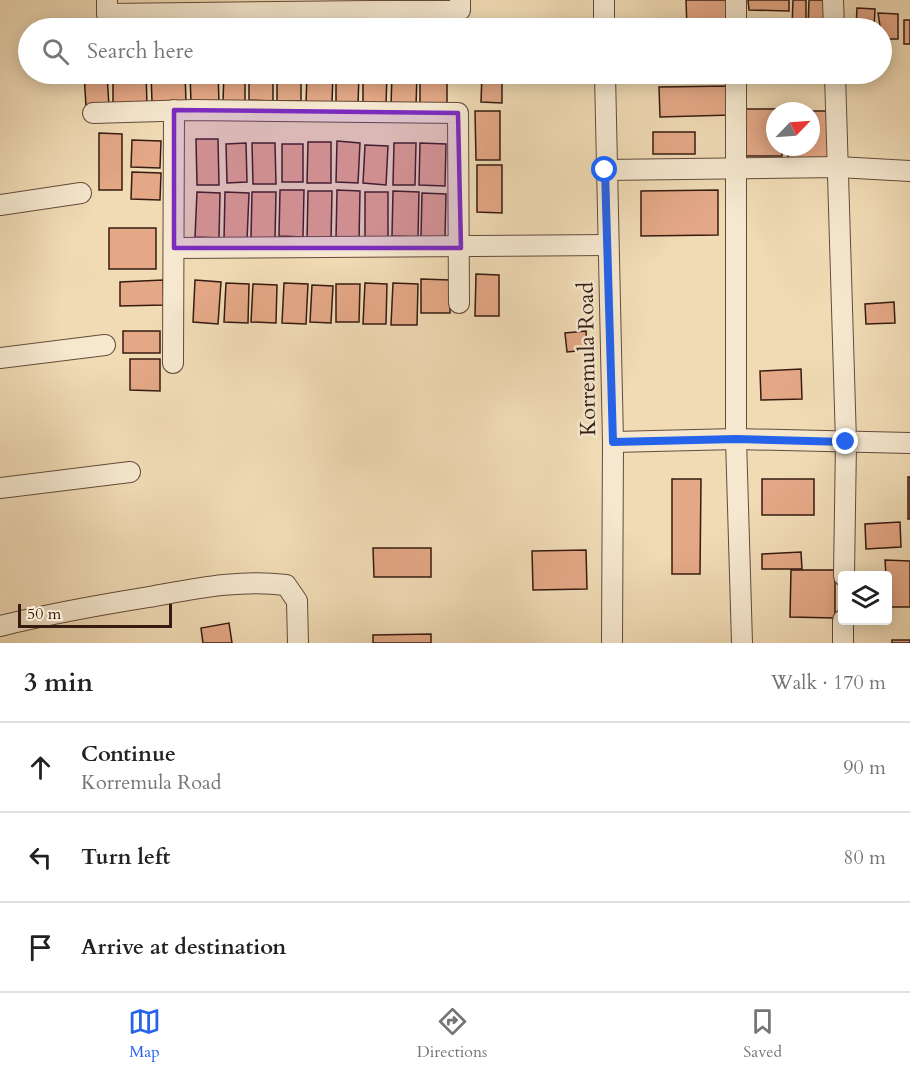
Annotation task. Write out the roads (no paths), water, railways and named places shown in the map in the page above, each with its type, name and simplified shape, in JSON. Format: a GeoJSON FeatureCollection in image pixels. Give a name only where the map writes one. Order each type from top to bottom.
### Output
{"type":"FeatureCollection","features":[{"type":"Feature","properties":{"kind":"street"},"geometry":{"type":"LineString","coordinates":[[107,0],[107,14],[460,10],[460,0]]}},
{"type":"Feature","properties":{"kind":"street"},"geometry":{"type":"LineString","coordinates":[[604,0],[604,18]]}},
{"type":"Feature","properties":{"kind":"street"},"geometry":{"type":"LineString","coordinates":[[736,0],[736,18]]}},
{"type":"Feature","properties":{"kind":"street"},"geometry":{"type":"LineString","coordinates":[[833,0],[834,18]]}},
{"type":"Feature","properties":{"kind":"street","name":"Korremula Road"},"geometry":{"type":"LineString","coordinates":[[604,84],[613,442],[612,643]]}},
{"type":"Feature","properties":{"kind":"street"},"geometry":{"type":"LineString","coordinates":[[736,84],[736,439],[741,643]]}},
{"type":"Feature","properties":{"kind":"street"},"geometry":{"type":"LineString","coordinates":[[835,84],[846,442],[844,571]]}},
{"type":"Feature","properties":{"kind":"street"},"geometry":{"type":"LineString","coordinates":[[173,363],[174,110]]}},
{"type":"Feature","properties":{"kind":"street"},"geometry":{"type":"LineString","coordinates":[[93,113],[174,110],[458,113],[459,303]]}},
{"type":"Feature","properties":{"kind":"street"},"geometry":{"type":"LineString","coordinates":[[605,170],[838,167],[910,171]]}},
{"type":"Feature","properties":{"kind":"street"},"geometry":{"type":"LineString","coordinates":[[0,205],[81,193]]}},
{"type":"Feature","properties":{"kind":"street"},"geometry":{"type":"LineString","coordinates":[[174,248],[608,246]]}},
{"type":"Feature","properties":{"kind":"street"},"geometry":{"type":"LineString","coordinates":[[0,358],[105,345]]}},
{"type":"Feature","properties":{"kind":"street"},"geometry":{"type":"LineString","coordinates":[[613,442],[736,439],[910,442]]}},
{"type":"Feature","properties":{"kind":"street"},"geometry":{"type":"LineString","coordinates":[[0,488],[130,472]]}},
{"type":"Feature","properties":{"kind":"street"},"geometry":{"type":"LineString","coordinates":[[0,626],[48,614],[225,584],[276,584],[286,585],[297,601],[298,643]]}},
{"type":"Feature","properties":{"kind":"street"},"geometry":{"type":"LineString","coordinates":[[843,625],[843,643]]}}]}
